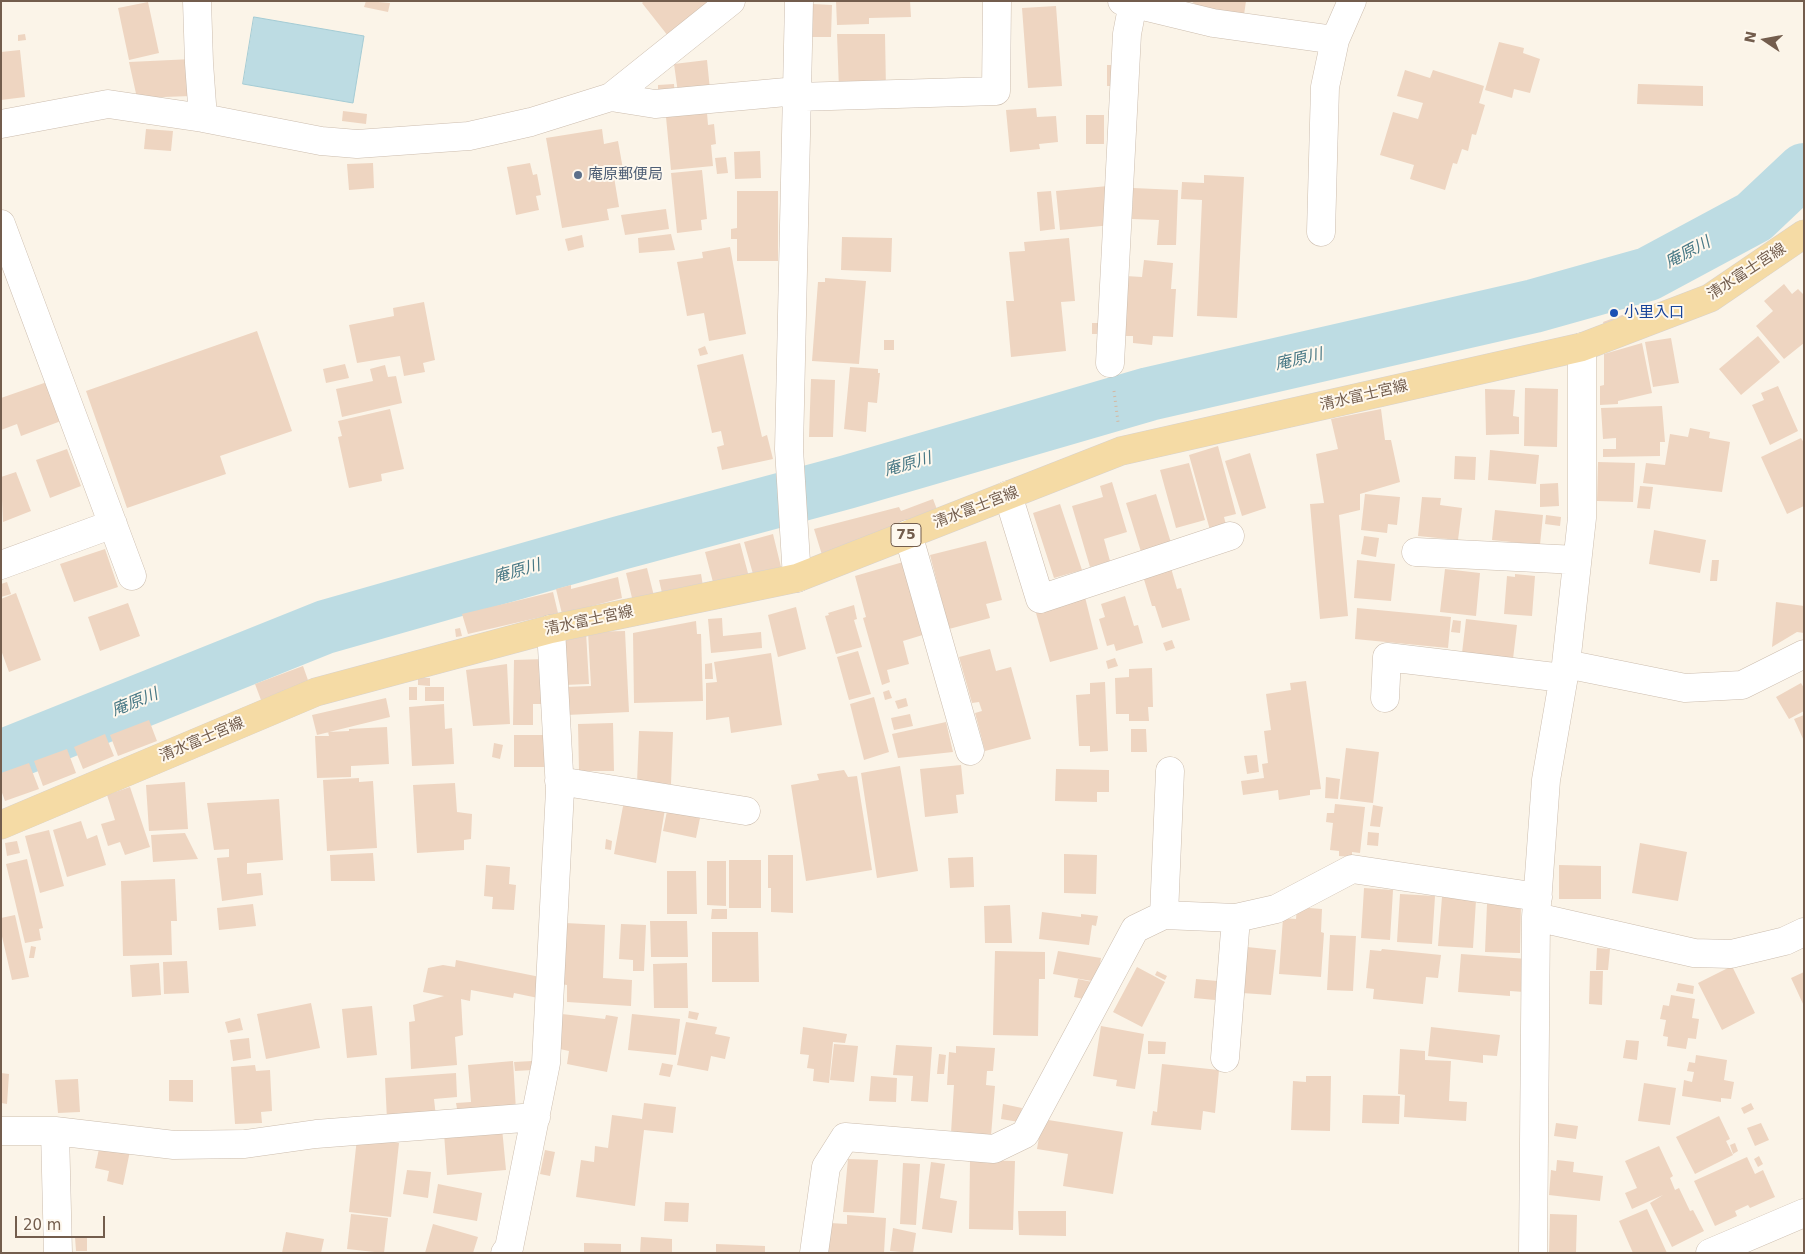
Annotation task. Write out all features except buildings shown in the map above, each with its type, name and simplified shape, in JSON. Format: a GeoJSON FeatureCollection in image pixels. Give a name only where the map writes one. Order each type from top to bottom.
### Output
{"type":"FeatureCollection","features":[{"type":"Feature","properties":{"kind":"main road","name":"清水富士宮線"},"geometry":{"type":"LineString","coordinates":[[1,825],[316,692],[551,629],[797,578],[1121,452],[1582,347],[1710,298],[1804,234]]}},
{"type":"Feature","properties":{"kind":"street"},"geometry":{"type":"LineString","coordinates":[[197,1],[199,63],[204,118]]}},
{"type":"Feature","properties":{"kind":"street"},"geometry":{"type":"LineString","coordinates":[[1,124],[108,104],[204,118],[321,141],[357,144],[398,143],[469,136],[531,122],[611,97],[731,1]]}},
{"type":"Feature","properties":{"kind":"street"},"geometry":{"type":"LineString","coordinates":[[797,578],[789,449],[799,1]]}},
{"type":"Feature","properties":{"kind":"street"},"geometry":{"type":"LineString","coordinates":[[611,97],[655,104],[797,94],[996,91],[997,1]]}},
{"type":"Feature","properties":{"kind":"street"},"geometry":{"type":"LineString","coordinates":[[1321,232],[1325,87],[1335,40],[1352,1]]}},
{"type":"Feature","properties":{"kind":"street"},"geometry":{"type":"LineString","coordinates":[[1110,363],[1128,2],[1213,23],[1335,40]]}},
{"type":"Feature","properties":{"kind":"street"},"geometry":{"type":"LineString","coordinates":[[1,224],[132,576]]}},
{"type":"Feature","properties":{"kind":"street"},"geometry":{"type":"LineString","coordinates":[[1533,1253],[1537,907],[1546,780],[1564,671],[1582,518],[1582,347]]}},
{"type":"Feature","properties":{"kind":"street"},"geometry":{"type":"LineString","coordinates":[[1008,495],[1040,599],[1230,536]]}},
{"type":"Feature","properties":{"kind":"street"},"geometry":{"type":"LineString","coordinates":[[1,565],[113,524]]}},
{"type":"Feature","properties":{"kind":"street"},"geometry":{"type":"LineString","coordinates":[[908,534],[970,751]]}},
{"type":"Feature","properties":{"kind":"street"},"geometry":{"type":"LineString","coordinates":[[1416,552],[1577,560]]}},
{"type":"Feature","properties":{"kind":"street"},"geometry":{"type":"LineString","coordinates":[[505,1253],[509,1248],[546,1063],[559,781],[551,629]]}},
{"type":"Feature","properties":{"kind":"street"},"geometry":{"type":"LineString","coordinates":[[1385,698],[1387,657],[1564,671],[1685,688],[1742,686],[1804,654]]}},
{"type":"Feature","properties":{"kind":"street"},"geometry":{"type":"LineString","coordinates":[[1164,915],[1170,771]]}},
{"type":"Feature","properties":{"kind":"street"},"geometry":{"type":"LineString","coordinates":[[559,781],[746,811]]}},
{"type":"Feature","properties":{"kind":"street"},"geometry":{"type":"LineString","coordinates":[[814,1253],[826,1167],[844,1137],[994,1149],[1025,1134],[1135,929],[1164,915],[1236,918],[1276,908],[1352,869],[1537,907],[1694,953],[1731,954],[1785,941],[1804,932]]}},
{"type":"Feature","properties":{"kind":"street"},"geometry":{"type":"LineString","coordinates":[[1225,1058],[1236,918]]}},
{"type":"Feature","properties":{"kind":"street"},"geometry":{"type":"LineString","coordinates":[[1,1131],[55,1131],[174,1145],[245,1144],[316,1134],[536,1117]]}},
{"type":"Feature","properties":{"kind":"street"},"geometry":{"type":"LineString","coordinates":[[55,1131],[58,1253]]}},
{"type":"Feature","properties":{"kind":"street"},"geometry":{"type":"LineString","coordinates":[[1710,1253],[1804,1213]]}},
{"type":"Feature","properties":{"kind":"path"},"geometry":{"type":"LineString","coordinates":[[1110,363],[1119,431]]}},
{"type":"Feature","properties":{"kind":"water"},"geometry":{"type":"Polygon","coordinates":[[[254,17],[364,36],[353,103],[243,84],[254,17]]]}},
{"type":"Feature","properties":{"kind":"waterway","name":"庵原川"},"geometry":{"type":"LineString","coordinates":[[1,757],[325,627],[620,543],[847,482],[1149,394],[1534,306],[1648,274],[1754,217],[1804,170]]}},
{"type":"Feature","properties":{"kind":"place","name":"庵原郵便局"},"geometry":{"type":"Point","coordinates":[578,175]}},
{"type":"Feature","properties":{"kind":"place","name":"小里入口"},"geometry":{"type":"Point","coordinates":[1614,313]}}]}
